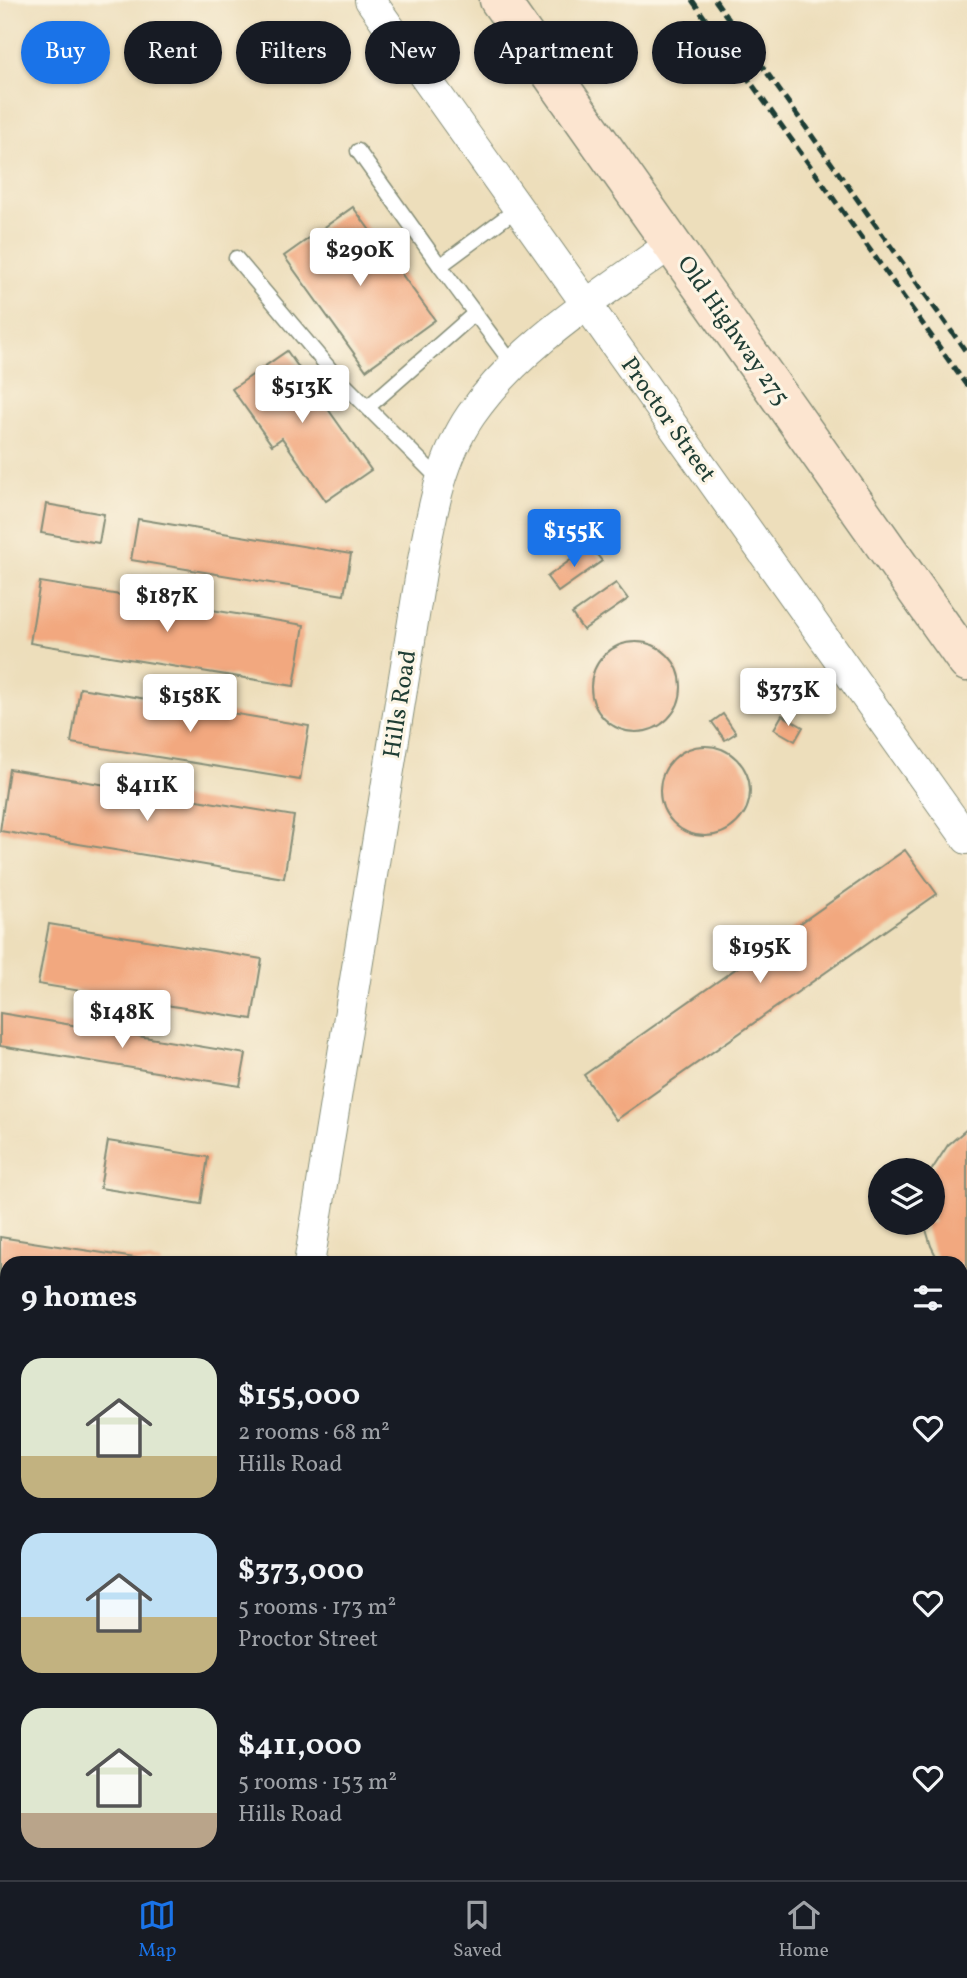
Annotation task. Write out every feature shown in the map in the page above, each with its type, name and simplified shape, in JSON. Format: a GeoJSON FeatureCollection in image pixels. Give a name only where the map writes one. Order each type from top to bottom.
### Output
{"type":"FeatureCollection","features":[{"type":"Feature","properties":{"kind":"main road","name":"Old Highway 275"},"geometry":{"type":"LineString","coordinates":[[499,0],[967,662]]}},
{"type":"Feature","properties":{"kind":"street","name":"Proctor Street"},"geometry":{"type":"LineString","coordinates":[[370,0],[967,839]]}},
{"type":"Feature","properties":{"kind":"street","name":"Hills Road"},"geometry":{"type":"LineString","coordinates":[[310,1256],[423,560],[441,481],[471,415],[514,366],[588,305],[672,243]]}},
{"type":"Feature","properties":{"kind":"lane"},"geometry":{"type":"LineString","coordinates":[[358,151],[514,366]]}},
{"type":"Feature","properties":{"kind":"lane"},"geometry":{"type":"LineString","coordinates":[[440,267],[518,208]]}},
{"type":"Feature","properties":{"kind":"lane"},"geometry":{"type":"LineString","coordinates":[[236,258],[334,374],[441,481]]}},
{"type":"Feature","properties":{"kind":"lane"},"geometry":{"type":"LineString","coordinates":[[368,407],[474,314]]}},
{"type":"Feature","properties":{"kind":"building"},"geometry":{"type":"Polygon","coordinates":[[[353,207],[435,320],[366,370],[284,256],[353,207]]]}},
{"type":"Feature","properties":{"kind":"building"},"geometry":{"type":"Polygon","coordinates":[[[287,351],[371,470],[326,501],[282,438],[272,445],[232,389],[287,351]]]}},
{"type":"Feature","properties":{"kind":"building"},"geometry":{"type":"Polygon","coordinates":[[[46,504],[104,514],[99,543],[41,533],[46,504]]]}},
{"type":"Feature","properties":{"kind":"building"},"geometry":{"type":"Polygon","coordinates":[[[138,519],[351,554],[344,595],[131,560],[138,519]]]}},
{"type":"Feature","properties":{"kind":"building"},"geometry":{"type":"Polygon","coordinates":[[[590,546],[602,561],[558,592],[547,577],[590,546]]]}},
{"type":"Feature","properties":{"kind":"building"},"geometry":{"type":"Polygon","coordinates":[[[40,582],[304,625],[294,686],[30,643],[40,582]]]}},
{"type":"Feature","properties":{"kind":"building"},"geometry":{"type":"Polygon","coordinates":[[[616,583],[628,599],[583,630],[572,614],[616,583]]]}},
{"type":"Feature","properties":{"kind":"building"},"geometry":{"type":"Polygon","coordinates":[[[636,642],[653,645],[668,655],[678,670],[681,687],[678,704],[668,719],[653,729],[636,732],[619,729],[604,719],[594,704],[591,687],[594,670],[604,655],[619,645],[636,642]]]}},
{"type":"Feature","properties":{"kind":"building"},"geometry":{"type":"Polygon","coordinates":[[[80,688],[309,726],[300,780],[71,743],[80,688]]]}},
{"type":"Feature","properties":{"kind":"building"},"geometry":{"type":"Polygon","coordinates":[[[723,714],[736,733],[725,740],[712,722],[723,714]]]}},
{"type":"Feature","properties":{"kind":"building"},"geometry":{"type":"Polygon","coordinates":[[[782,715],[803,727],[795,741],[774,729],[782,715]]]}},
{"type":"Feature","properties":{"kind":"building"},"geometry":{"type":"Polygon","coordinates":[[[705,746],[722,749],[737,759],[747,774],[750,791],[747,808],[737,823],[722,833],[705,836],[688,833],[673,823],[663,808],[660,791],[663,774],[673,759],[688,749],[705,746]]]}},
{"type":"Feature","properties":{"kind":"building"},"geometry":{"type":"Polygon","coordinates":[[[9,769],[294,816],[284,878],[0,831],[9,769]]]}},
{"type":"Feature","properties":{"kind":"building"},"geometry":{"type":"Polygon","coordinates":[[[905,850],[937,894],[616,1120],[584,1075],[905,850]]]}},
{"type":"Feature","properties":{"kind":"building"},"geometry":{"type":"Polygon","coordinates":[[[49,924],[262,959],[252,1019],[38,984],[49,924]]]}},
{"type":"Feature","properties":{"kind":"building"},"geometry":{"type":"Polygon","coordinates":[[[0,1013],[246,1054],[240,1086],[0,1046],[0,1013]]]}},
{"type":"Feature","properties":{"kind":"building"},"geometry":{"type":"Polygon","coordinates":[[[967,1129],[967,1256],[936,1256],[928,1235],[945,1235],[945,1158],[940,1158],[948,1145],[967,1129]]]}},
{"type":"Feature","properties":{"kind":"building"},"geometry":{"type":"Polygon","coordinates":[[[108,1141],[208,1157],[201,1204],[100,1188],[108,1141]]]}},
{"type":"Feature","properties":{"kind":"building"},"geometry":{"type":"Polygon","coordinates":[[[0,1237],[122,1256],[0,1256],[0,1237]]]}},
{"type":"Feature","properties":{"kind":"railway"},"geometry":{"type":"LineString","coordinates":[[692,0],[967,386]]}},
{"type":"Feature","properties":{"kind":"railway"},"geometry":{"type":"LineString","coordinates":[[715,0],[967,353]]}}]}
